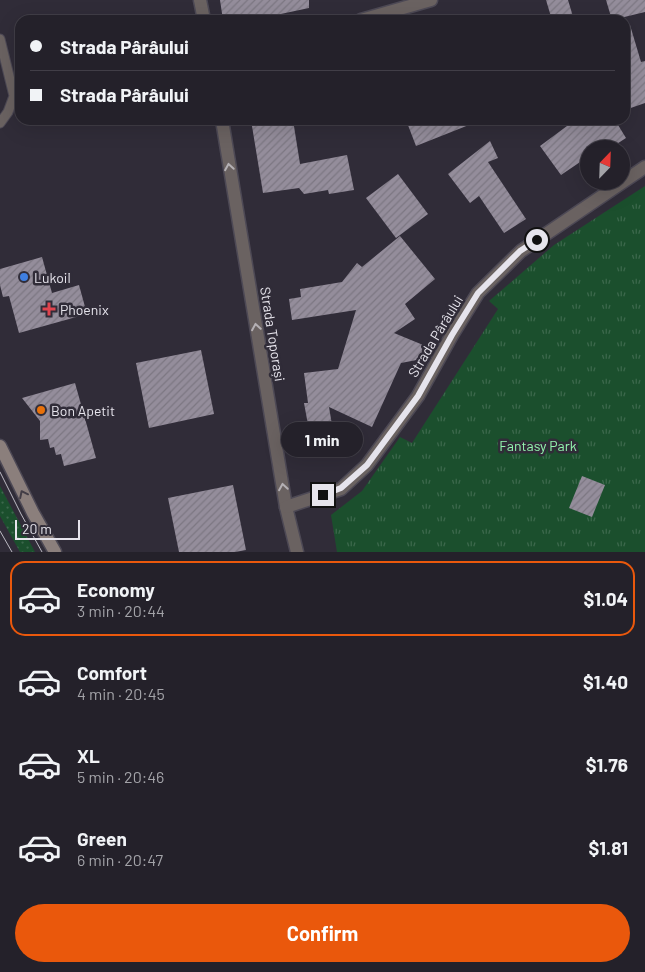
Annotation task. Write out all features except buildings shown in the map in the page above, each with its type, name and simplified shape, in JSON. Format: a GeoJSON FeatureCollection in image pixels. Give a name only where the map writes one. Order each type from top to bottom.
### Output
{"type":"FeatureCollection","features":[{"type":"Feature","properties":{"kind":"main road"},"geometry":{"type":"LineString","coordinates":[[0,446],[33,513],[55,552]]}},
{"type":"Feature","properties":{"kind":"street"},"geometry":{"type":"LineString","coordinates":[[200,0],[203,15]]}},
{"type":"Feature","properties":{"kind":"street"},"geometry":{"type":"LineString","coordinates":[[378,15],[431,0]]}},
{"type":"Feature","properties":{"kind":"street","name":"Strada Toporași"},"geometry":{"type":"LineString","coordinates":[[223,125],[286,507],[297,552]]}},
{"type":"Feature","properties":{"kind":"street","name":"Strada Pârâului"},"geometry":{"type":"LineString","coordinates":[[286,507],[341,488],[367,465],[418,396],[478,293],[520,251],[645,167]]}},
{"type":"Feature","properties":{"kind":"lane"},"geometry":{"type":"LineString","coordinates":[[0,39],[14,96],[8,112],[0,123]]}},
{"type":"Feature","properties":{"kind":"green space","name":"Fantasy Park"},"geometry":{"type":"Polygon","coordinates":[[[645,186],[645,552],[337,552],[331,515],[362,491],[400,437],[412,443],[498,309],[489,301],[554,245],[645,186]]]}},
{"type":"Feature","properties":{"kind":"green space"},"geometry":{"type":"Polygon","coordinates":[[[0,486],[35,552],[20,552],[0,516],[0,486]]]}},
{"type":"Feature","properties":{"kind":"tram line"},"geometry":{"type":"LineString","coordinates":[[0,472],[42,552]]}},
{"type":"Feature","properties":{"kind":"tram line"},"geometry":{"type":"LineString","coordinates":[[0,531],[12,552]]}},
{"type":"Feature","properties":{"kind":"place","name":"Lukoil"},"geometry":{"type":"Point","coordinates":[24,277]}},
{"type":"Feature","properties":{"kind":"place","name":"Phoenix"},"geometry":{"type":"Point","coordinates":[49,309]}},
{"type":"Feature","properties":{"kind":"place","name":"Bon Apetit"},"geometry":{"type":"Point","coordinates":[41,410]}},
{"type":"Feature","properties":{"kind":"route"},"geometry":{"type":"LineString","coordinates":[[323,495],[341,488],[367,465],[418,396],[478,293],[520,251],[537,240]]}}]}
